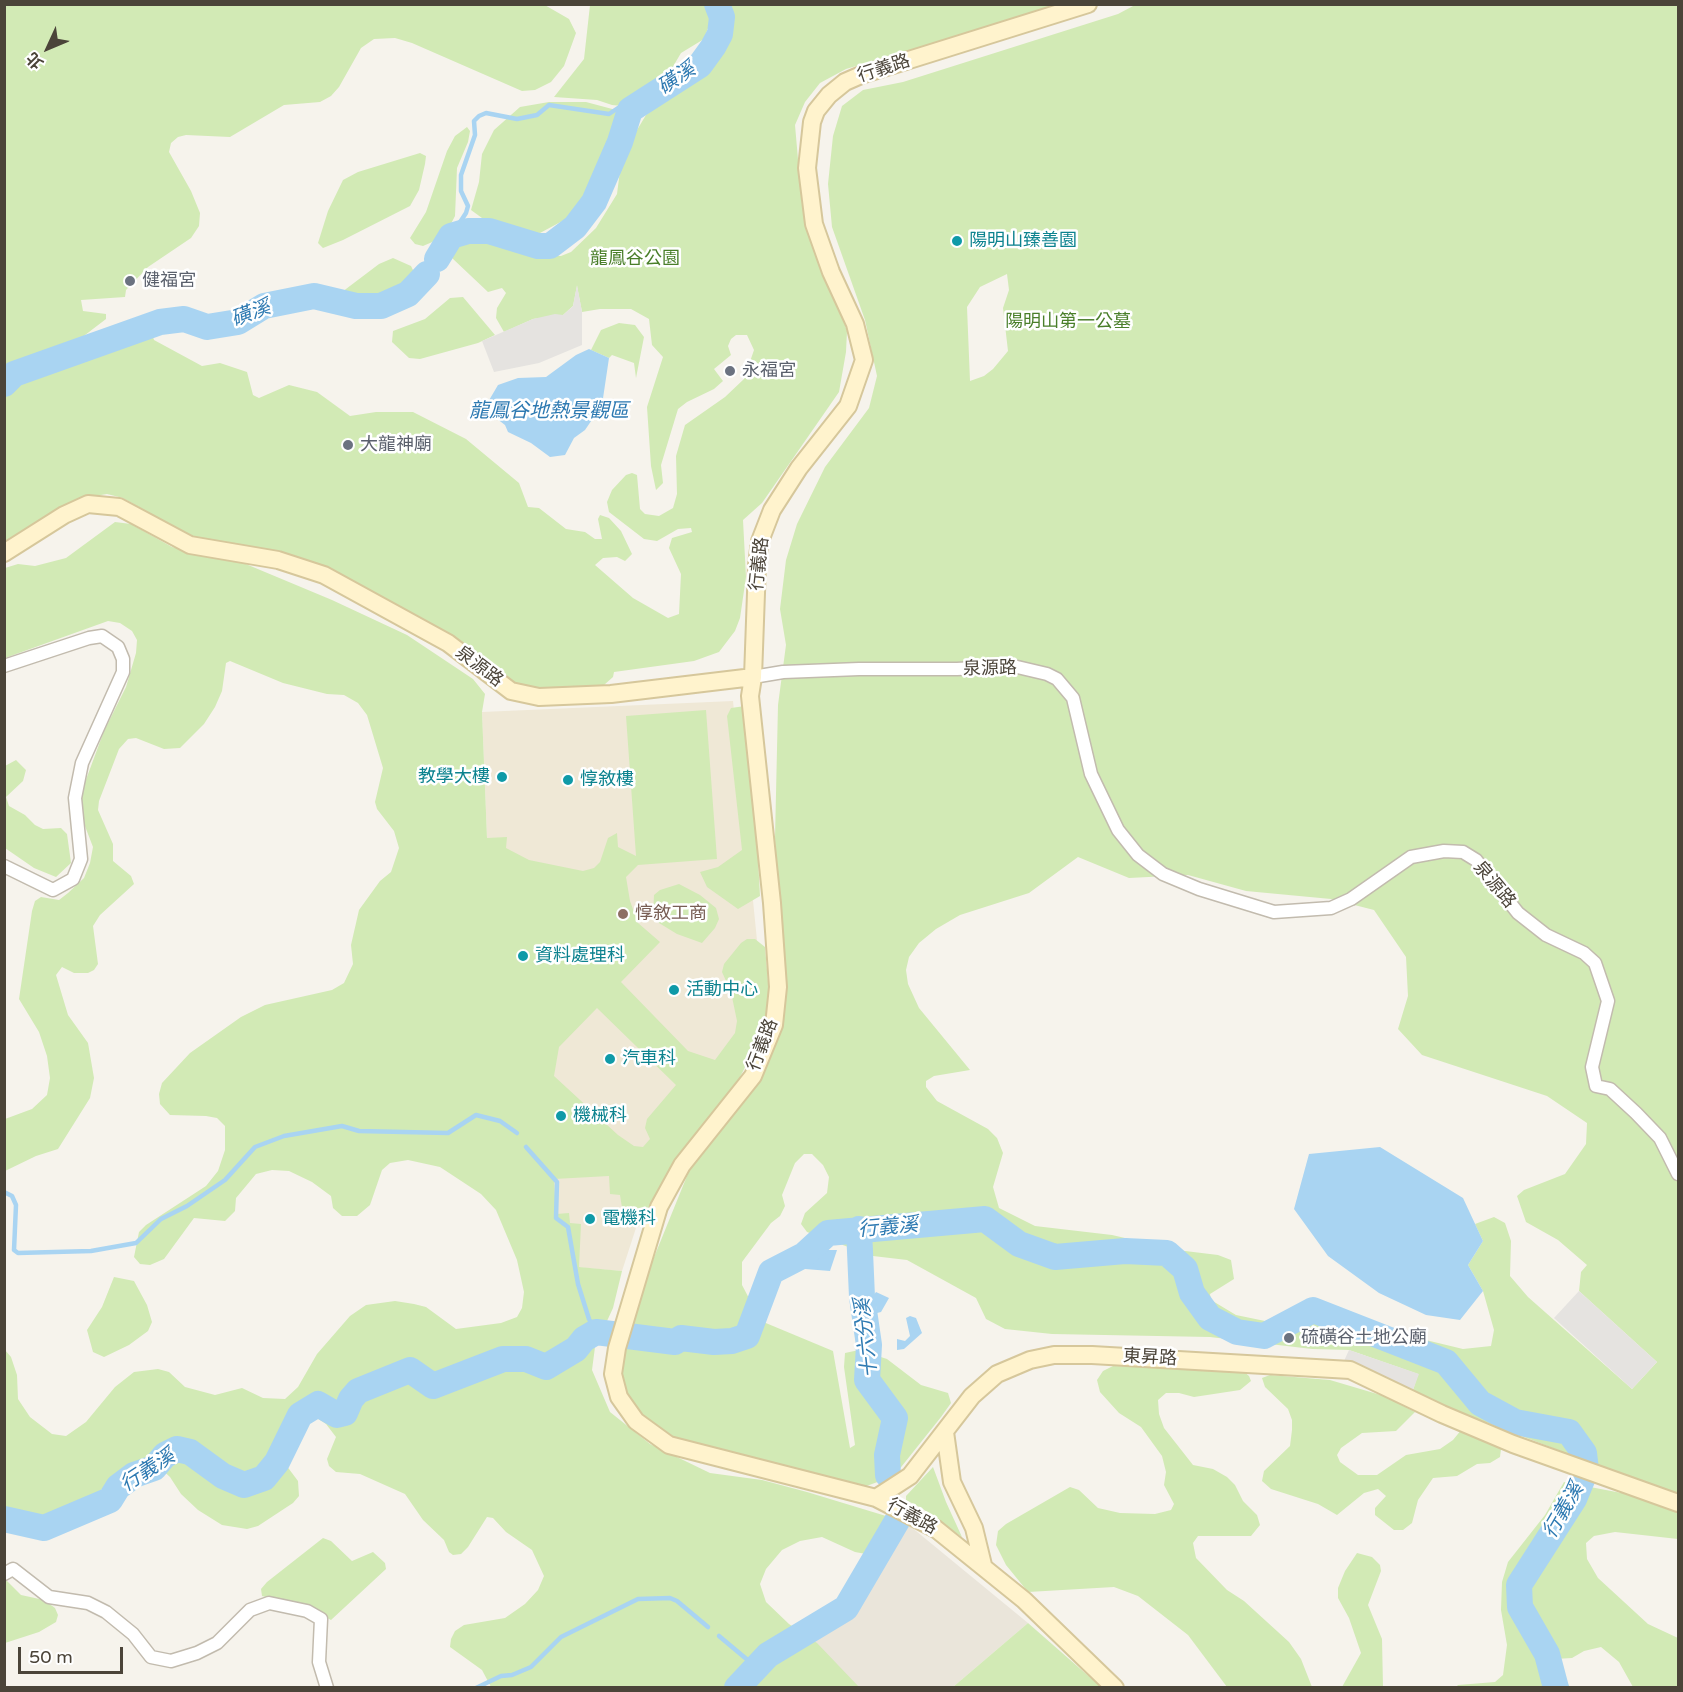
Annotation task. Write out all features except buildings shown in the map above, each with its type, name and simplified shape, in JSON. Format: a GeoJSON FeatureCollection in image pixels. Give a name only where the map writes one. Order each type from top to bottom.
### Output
{"type":"FeatureCollection","features":[{"type":"Feature","properties":{"kind":"street","name":"行義路"},"geometry":{"type":"LineString","coordinates":[[983,1565],[936,1529],[876,1498],[669,1445],[636,1421],[619,1397],[614,1374],[616,1348],[629,1313],[640,1261],[659,1207],[682,1165],[753,1076],[774,1025],[778,987],[772,903],[750,696],[753,677],[757,565],[767,519],[799,468],[848,406],[864,360],[855,324],[831,272],[814,224],[807,168],[812,122],[816,111],[829,94],[845,82],[861,75],[1088,4]]}},
{"type":"Feature","properties":{"kind":"street","name":"泉源路"},"geometry":{"type":"LineString","coordinates":[[4,553],[64,515],[88,504],[119,507],[190,545],[278,560],[324,575],[448,644],[512,691],[538,697],[611,694],[783,672],[1013,666],[1047,674],[1062,683],[1073,698],[1091,774],[1118,830],[1138,855],[1163,874],[1274,912],[1331,908],[1351,899],[1395,866],[1411,857],[1444,851],[1463,852],[1476,861],[1518,913],[1546,935],[1584,952],[1594,963],[1608,1001],[1592,1067],[1596,1086],[1610,1089],[1660,1138],[1678,1174]]}},
{"type":"Feature","properties":{"kind":"street"},"geometry":{"type":"LineString","coordinates":[[4,666],[102,636],[118,646],[123,659],[123,672],[82,763],[75,798],[81,859],[73,879],[53,890],[4,866]]}},
{"type":"Feature","properties":{"kind":"street","name":"東昇路"},"geometry":{"type":"LineString","coordinates":[[876,1498],[910,1476],[972,1396],[997,1374],[1014,1365],[1054,1355],[1350,1370],[1442,1414],[1513,1444],[1678,1503]]}},
{"type":"Feature","properties":{"kind":"street"},"geometry":{"type":"LineString","coordinates":[[945,1432],[952,1482],[974,1528],[983,1565],[1057,1630],[1115,1688]]}},
{"type":"Feature","properties":{"kind":"street"},"geometry":{"type":"LineString","coordinates":[[4,1574],[13,1569],[49,1597],[88,1603],[106,1612],[133,1634],[151,1657],[171,1661],[197,1653],[218,1643],[250,1610],[269,1603],[307,1611],[321,1619],[319,1662],[327,1688]]}},
{"type":"Feature","properties":{"kind":"shaded area"},"geometry":{"type":"Polygon","coordinates":[[[577,285],[582,312],[582,345],[539,363],[494,372],[482,341],[533,319],[555,314],[563,315],[573,306],[577,285]]]}},
{"type":"Feature","properties":{"kind":"shaded area","name":"惇敘工商"},"geometry":{"type":"Polygon","coordinates":[[[733,701],[764,1010],[648,1191],[622,1271],[537,1264],[487,838],[482,712],[733,701]]]}},
{"type":"Feature","properties":{"kind":"shaded area"},"geometry":{"type":"Polygon","coordinates":[[[1579,1291],[1657,1362],[1632,1389],[1554,1318],[1579,1291]]]}},
{"type":"Feature","properties":{"kind":"shaded area"},"geometry":{"type":"Polygon","coordinates":[[[1349,1350],[1419,1374],[1413,1390],[1344,1361],[1349,1350]]]}},
{"type":"Feature","properties":{"kind":"shaded area"},"geometry":{"type":"Polygon","coordinates":[[[910,1526],[1028,1623],[953,1687],[797,1687],[805,1643],[850,1614],[873,1570],[900,1531],[910,1526]]]}},
{"type":"Feature","properties":{"kind":"green space"},"geometry":{"type":"Polygon","coordinates":[[[543,4],[569,19],[576,33],[564,66],[551,82],[535,90],[522,91],[412,43],[395,38],[374,39],[361,48],[339,87],[331,96],[320,102],[284,105],[230,137],[186,135],[178,137],[171,143],[169,152],[191,191],[200,213],[199,226],[191,238],[148,267],[126,290],[125,297],[81,300],[83,311],[106,314],[106,319],[72,345],[27,363],[5,379],[5,5],[543,4]]]}},
{"type":"Feature","properties":{"kind":"green space"},"geometry":{"type":"Polygon","coordinates":[[[590,5],[711,5],[711,20],[704,39],[681,53],[665,80],[644,88],[622,106],[597,100],[554,97],[584,59],[590,5]]]}},
{"type":"Feature","properties":{"kind":"green space","name":"龍鳳谷公園"},"geometry":{"type":"Polygon","coordinates":[[[731,5],[1063,5],[846,69],[820,83],[805,102],[795,125],[802,205],[847,331],[846,352],[839,392],[762,503],[743,520],[746,577],[740,618],[735,631],[719,652],[694,661],[614,672],[613,677],[604,685],[588,689],[537,689],[511,682],[367,590],[192,537],[123,498],[107,494],[89,497],[5,543],[5,397],[20,380],[40,369],[63,359],[127,346],[150,328],[154,340],[202,366],[220,363],[247,372],[253,395],[259,398],[289,385],[317,392],[350,416],[376,412],[413,412],[466,439],[519,483],[528,507],[539,508],[566,529],[585,532],[595,539],[602,539],[598,519],[600,515],[609,518],[621,531],[632,554],[625,561],[617,557],[603,558],[595,565],[633,598],[668,618],[679,614],[681,574],[669,548],[672,538],[692,532],[691,528],[678,529],[657,541],[644,539],[609,512],[607,502],[612,490],[626,475],[632,473],[637,475],[640,509],[645,514],[659,516],[673,508],[677,494],[676,456],[685,425],[725,397],[744,379],[754,350],[747,335],[736,335],[731,339],[728,346],[731,355],[714,369],[723,381],[714,389],[678,409],[661,465],[663,483],[656,490],[651,466],[647,407],[663,357],[652,345],[649,319],[631,309],[600,309],[582,312],[577,286],[573,306],[563,315],[533,319],[504,332],[496,318],[497,308],[506,293],[502,288],[488,292],[452,258],[452,250],[466,238],[478,235],[491,236],[544,255],[561,256],[571,252],[596,228],[617,194],[622,155],[646,115],[714,61],[731,19],[731,5]]]}},
{"type":"Feature","properties":{"kind":"green space","name":"陽明山第一公墓"},"geometry":{"type":"Polygon","coordinates":[[[1135,5],[1678,5],[1678,1496],[1433,1402],[1413,1390],[1418,1374],[1349,1350],[1312,1349],[1210,1337],[1052,1334],[1005,1329],[986,1319],[976,1298],[907,1260],[873,1256],[807,1232],[801,1224],[805,1213],[827,1193],[829,1177],[823,1165],[812,1154],[804,1154],[795,1163],[782,1195],[785,1206],[780,1216],[771,1223],[742,1262],[742,1285],[761,1321],[833,1351],[850,1448],[855,1445],[844,1367],[845,1353],[859,1350],[887,1359],[921,1385],[948,1393],[951,1403],[894,1476],[861,1488],[667,1436],[641,1416],[621,1390],[614,1371],[629,1319],[689,1171],[743,1090],[781,1020],[775,838],[778,705],[786,645],[780,609],[786,560],[797,524],[825,467],[869,408],[877,376],[865,320],[832,227],[828,184],[833,136],[842,106],[863,90],[903,82],[1118,14],[1135,5]],[[1007,274],[980,287],[967,307],[970,381],[984,376],[993,369],[1008,351],[1003,308],[1009,290],[1007,274]],[[1078,857],[1029,893],[960,915],[936,929],[919,943],[909,957],[906,970],[908,984],[919,1008],[970,1070],[934,1076],[926,1081],[926,1087],[937,1101],[988,1129],[997,1138],[1003,1153],[993,1187],[999,1208],[1035,1226],[1112,1235],[1177,1250],[1218,1255],[1231,1260],[1234,1279],[1210,1294],[1211,1300],[1236,1315],[1265,1321],[1295,1308],[1324,1306],[1372,1327],[1463,1349],[1491,1346],[1494,1330],[1483,1291],[1468,1265],[1483,1241],[1475,1224],[1494,1217],[1505,1223],[1511,1241],[1510,1276],[1528,1297],[1632,1389],[1657,1362],[1579,1291],[1581,1272],[1587,1265],[1558,1240],[1526,1222],[1517,1196],[1524,1190],[1565,1174],[1586,1144],[1587,1123],[1547,1096],[1422,1055],[1398,1029],[1408,996],[1406,957],[1374,910],[1331,899],[1246,891],[1188,875],[1129,878],[1078,857]]]}},
{"type":"Feature","properties":{"kind":"green space"},"geometry":{"type":"Polygon","coordinates":[[[549,102],[586,102],[616,110],[620,117],[586,197],[568,218],[540,233],[520,232],[482,218],[471,210],[479,182],[482,154],[494,130],[520,107],[549,102]]]}},
{"type":"Feature","properties":{"kind":"green space"},"geometry":{"type":"Polygon","coordinates":[[[467,127],[470,131],[468,142],[457,168],[455,216],[444,237],[423,246],[415,244],[410,238],[426,212],[447,151],[455,136],[467,127]]]}},
{"type":"Feature","properties":{"kind":"green space"},"geometry":{"type":"Polygon","coordinates":[[[420,153],[426,156],[425,164],[419,190],[410,206],[343,240],[323,248],[318,243],[328,211],[343,180],[358,172],[420,153]]]}},
{"type":"Feature","properties":{"kind":"green space"},"geometry":{"type":"Polygon","coordinates":[[[393,258],[411,266],[414,272],[411,284],[394,298],[373,302],[342,292],[379,264],[393,258]]]}},
{"type":"Feature","properties":{"kind":"green space"},"geometry":{"type":"Polygon","coordinates":[[[463,297],[495,335],[478,343],[420,359],[409,358],[392,342],[393,331],[425,319],[450,298],[463,297]]]}},
{"type":"Feature","properties":{"kind":"green space"},"geometry":{"type":"Polygon","coordinates":[[[619,323],[635,325],[644,337],[636,378],[634,363],[612,355],[609,358],[591,350],[601,330],[619,323]]]}},
{"type":"Feature","properties":{"kind":"green space"},"geometry":{"type":"Polygon","coordinates":[[[115,522],[131,524],[172,547],[241,562],[332,600],[407,635],[473,679],[485,694],[482,712],[487,838],[507,837],[506,848],[529,860],[583,871],[594,868],[600,862],[608,838],[617,833],[618,847],[636,856],[626,716],[706,710],[717,859],[638,865],[626,877],[630,901],[638,923],[660,942],[621,982],[688,1051],[715,1060],[735,1033],[737,1021],[731,992],[722,972],[724,964],[741,943],[747,939],[755,939],[765,947],[771,1016],[737,1083],[642,1226],[631,1227],[624,1220],[620,1195],[610,1194],[609,1176],[554,1179],[556,1214],[569,1213],[570,1223],[581,1224],[579,1267],[622,1271],[613,1308],[595,1347],[592,1370],[610,1412],[650,1444],[710,1473],[762,1480],[886,1516],[889,1521],[866,1554],[855,1552],[822,1537],[800,1541],[782,1550],[766,1569],[760,1584],[766,1602],[789,1624],[817,1643],[859,1687],[491,1687],[482,1670],[450,1647],[451,1639],[455,1631],[464,1625],[505,1618],[525,1604],[538,1590],[544,1576],[532,1550],[506,1532],[493,1518],[487,1517],[468,1547],[461,1554],[453,1555],[449,1552],[444,1540],[423,1520],[405,1494],[360,1474],[336,1472],[329,1466],[327,1459],[336,1437],[326,1424],[314,1416],[305,1417],[277,1453],[298,1481],[299,1496],[293,1503],[258,1526],[247,1529],[222,1525],[198,1510],[181,1494],[170,1477],[159,1467],[145,1463],[112,1479],[88,1503],[41,1531],[27,1532],[5,1528],[5,1350],[11,1357],[17,1375],[18,1399],[30,1417],[52,1434],[66,1436],[86,1422],[115,1387],[134,1372],[158,1369],[169,1372],[185,1387],[215,1395],[242,1388],[263,1398],[285,1399],[298,1387],[317,1354],[350,1316],[366,1305],[395,1301],[426,1307],[456,1329],[501,1323],[517,1317],[522,1308],[524,1292],[517,1260],[496,1210],[481,1194],[440,1167],[408,1160],[390,1163],[382,1170],[370,1205],[357,1216],[342,1216],[333,1208],[331,1196],[312,1182],[289,1171],[272,1170],[256,1174],[236,1198],[235,1211],[225,1221],[194,1218],[164,1259],[150,1265],[140,1264],[134,1257],[139,1232],[146,1225],[206,1186],[218,1171],[225,1150],[225,1126],[217,1118],[170,1115],[160,1104],[159,1094],[162,1083],[190,1053],[241,1017],[265,1005],[332,990],[344,983],[353,964],[351,945],[359,910],[380,881],[391,872],[399,848],[394,831],[377,809],[375,802],[383,768],[367,715],[358,703],[344,695],[327,694],[283,683],[230,661],[226,663],[222,691],[215,707],[204,724],[180,748],[164,749],[136,738],[128,739],[119,749],[99,801],[98,810],[113,844],[113,861],[131,876],[134,884],[100,915],[93,926],[98,964],[94,970],[88,973],[74,973],[62,967],[56,975],[68,1015],[88,1043],[94,1078],[90,1098],[58,1149],[36,1156],[5,1171],[5,1119],[32,1109],[47,1095],[50,1078],[47,1056],[39,1032],[19,999],[32,911],[35,901],[41,897],[59,900],[84,878],[93,847],[83,821],[81,799],[84,785],[104,731],[126,687],[136,653],[137,640],[132,631],[120,623],[108,621],[5,658],[5,568],[18,564],[35,566],[66,558],[115,522]],[[597,1008],[559,1047],[554,1076],[618,1135],[634,1146],[643,1147],[650,1139],[645,1128],[647,1119],[676,1085],[597,1008]]]}},
{"type":"Feature","properties":{"kind":"green space"},"geometry":{"type":"Polygon","coordinates":[[[745,706],[750,711],[760,896],[738,909],[707,887],[700,872],[718,867],[742,850],[727,716],[731,708],[745,706]]]}},
{"type":"Feature","properties":{"kind":"green space"},"geometry":{"type":"Polygon","coordinates":[[[16,760],[26,770],[23,781],[6,797],[9,806],[43,829],[61,828],[67,834],[71,863],[56,877],[34,868],[5,848],[5,766],[16,760]]]}},
{"type":"Feature","properties":{"kind":"green space"},"geometry":{"type":"Polygon","coordinates":[[[679,884],[700,895],[716,908],[719,919],[715,928],[702,943],[677,934],[659,923],[653,915],[654,895],[660,890],[679,884]]]}},
{"type":"Feature","properties":{"kind":"green space"},"geometry":{"type":"Polygon","coordinates":[[[114,1277],[134,1281],[147,1305],[152,1322],[148,1331],[129,1345],[104,1357],[93,1352],[87,1330],[102,1307],[114,1277]]]}},
{"type":"Feature","properties":{"kind":"green space"},"geometry":{"type":"Polygon","coordinates":[[[1113,1366],[1242,1370],[1249,1376],[1251,1381],[1240,1390],[1194,1397],[1179,1393],[1166,1393],[1158,1400],[1159,1414],[1164,1428],[1193,1465],[1213,1469],[1227,1477],[1235,1485],[1243,1501],[1257,1515],[1260,1525],[1251,1536],[1198,1536],[1193,1543],[1196,1558],[1227,1590],[1244,1601],[1289,1642],[1301,1659],[1312,1687],[1227,1687],[1188,1635],[1138,1596],[1114,1587],[1028,1592],[1006,1565],[996,1545],[998,1531],[1006,1524],[1070,1487],[1079,1490],[1098,1508],[1120,1513],[1155,1514],[1171,1510],[1174,1504],[1164,1485],[1166,1472],[1162,1456],[1141,1427],[1119,1413],[1100,1392],[1097,1380],[1103,1371],[1113,1366]]]}},
{"type":"Feature","properties":{"kind":"green space"},"geometry":{"type":"Polygon","coordinates":[[[1270,1375],[1330,1380],[1384,1396],[1415,1412],[1396,1431],[1362,1433],[1341,1448],[1337,1455],[1340,1462],[1358,1475],[1377,1475],[1406,1455],[1440,1449],[1453,1440],[1462,1429],[1501,1449],[1500,1457],[1490,1463],[1477,1464],[1457,1476],[1433,1478],[1418,1500],[1412,1523],[1403,1530],[1394,1530],[1375,1515],[1375,1508],[1386,1496],[1378,1489],[1364,1493],[1337,1515],[1318,1504],[1271,1489],[1262,1481],[1264,1471],[1290,1446],[1292,1430],[1292,1420],[1288,1409],[1265,1387],[1262,1378],[1270,1375]]]}},
{"type":"Feature","properties":{"kind":"green space"},"geometry":{"type":"Polygon","coordinates":[[[933,1467],[962,1537],[923,1509],[906,1500],[906,1496],[933,1467]]]}},
{"type":"Feature","properties":{"kind":"green space"},"geometry":{"type":"Polygon","coordinates":[[[1564,1482],[1632,1495],[1678,1509],[1678,1539],[1615,1532],[1594,1536],[1586,1543],[1587,1559],[1598,1578],[1648,1624],[1678,1638],[1678,1687],[1633,1687],[1619,1662],[1601,1647],[1584,1651],[1572,1658],[1555,1659],[1556,1667],[1570,1687],[1455,1688],[1458,1685],[1495,1682],[1503,1675],[1507,1645],[1501,1610],[1502,1582],[1508,1562],[1545,1515],[1564,1482]]]}},
{"type":"Feature","properties":{"kind":"green space"},"geometry":{"type":"Polygon","coordinates":[[[323,1538],[331,1541],[352,1561],[373,1552],[385,1563],[386,1569],[331,1620],[308,1608],[262,1596],[261,1589],[267,1582],[323,1538]]]}},
{"type":"Feature","properties":{"kind":"green space"},"geometry":{"type":"Polygon","coordinates":[[[1357,1553],[1372,1557],[1380,1565],[1381,1571],[1368,1605],[1382,1639],[1383,1687],[1342,1687],[1361,1653],[1349,1618],[1338,1598],[1338,1588],[1345,1571],[1357,1553]]]}},
{"type":"Feature","properties":{"kind":"green space"},"geometry":{"type":"Polygon","coordinates":[[[4,1578],[21,1595],[44,1600],[55,1608],[58,1615],[56,1622],[39,1632],[5,1643],[4,1578]]]}},
{"type":"Feature","properties":{"kind":"green space"},"geometry":{"type":"Polygon","coordinates":[[[1028,1623],[1101,1687],[953,1687],[1028,1623]]]}},
{"type":"Feature","properties":{"kind":"water","name":"龍鳳谷地熱景觀區"},"geometry":{"type":"Polygon","coordinates":[[[589,349],[609,358],[602,405],[585,430],[574,438],[565,455],[550,457],[531,443],[508,432],[505,425],[492,415],[488,402],[498,385],[518,378],[546,377],[576,355],[589,349]]]}},
{"type":"Feature","properties":{"kind":"water"},"geometry":{"type":"Polygon","coordinates":[[[1380,1147],[1463,1198],[1483,1241],[1468,1265],[1483,1291],[1460,1320],[1426,1315],[1379,1293],[1328,1256],[1294,1209],[1309,1154],[1380,1147]]]}},
{"type":"Feature","properties":{"kind":"water"},"geometry":{"type":"Polygon","coordinates":[[[824,1250],[837,1250],[830,1271],[805,1269],[803,1260],[824,1250]]]}},
{"type":"Feature","properties":{"kind":"water"},"geometry":{"type":"Polygon","coordinates":[[[876,1292],[889,1298],[881,1312],[877,1313],[876,1306],[870,1300],[876,1292]]]}},
{"type":"Feature","properties":{"kind":"water"},"geometry":{"type":"Polygon","coordinates":[[[910,1316],[916,1318],[922,1333],[904,1349],[897,1350],[897,1339],[905,1341],[910,1336],[906,1318],[910,1316]]]}},
{"type":"Feature","properties":{"kind":"waterway","name":"磺溪"},"geometry":{"type":"LineString","coordinates":[[437,259],[451,236],[468,231],[489,231],[538,246],[550,246],[575,227],[594,202],[620,142],[630,110],[700,65],[713,47],[720,34],[722,17],[717,4]]}},
{"type":"Feature","properties":{"kind":"waterway"},"geometry":{"type":"LineString","coordinates":[[451,236],[468,206],[461,191],[461,175],[475,135],[474,121],[479,116],[486,113],[517,119],[537,115],[549,105],[609,114],[618,108],[630,110]]}},
{"type":"Feature","properties":{"kind":"waterway","name":"磺溪"},"geometry":{"type":"LineString","coordinates":[[4,384],[14,374],[160,322],[184,319],[207,327],[238,322],[264,306],[314,296],[356,306],[381,306],[408,294],[427,274]]}},
{"type":"Feature","properties":{"kind":"waterway"},"geometry":{"type":"LineString","coordinates":[[4,1192],[12,1196],[16,1205],[14,1250],[18,1253],[91,1251],[136,1243],[161,1219],[187,1206],[225,1180],[255,1147],[284,1136],[342,1126],[359,1131],[448,1133],[476,1115],[500,1121],[517,1133]]}},
{"type":"Feature","properties":{"kind":"waterway"},"geometry":{"type":"LineString","coordinates":[[526,1147],[557,1182],[556,1218],[568,1227],[578,1284],[589,1319],[596,1332]]}},
{"type":"Feature","properties":{"kind":"waterway","name":"行義溪"},"geometry":{"type":"LineString","coordinates":[[4,1519],[44,1528],[110,1500],[118,1487],[134,1475],[154,1468],[165,1455],[177,1449],[190,1452],[223,1476],[244,1485],[264,1478],[277,1462],[300,1415],[318,1404],[337,1415],[345,1413],[351,1399],[358,1391],[410,1370],[433,1386],[503,1359],[526,1359],[546,1367],[576,1349],[584,1339],[596,1332],[675,1342],[681,1338],[714,1342],[732,1341],[747,1336],[771,1272],[804,1255],[828,1233],[985,1219],[1019,1244],[1055,1257],[1125,1251],[1167,1253],[1185,1269],[1192,1293],[1210,1318],[1237,1332],[1264,1336],[1313,1310],[1446,1362],[1480,1403],[1515,1422],[1569,1432],[1584,1453],[1586,1470],[1574,1499],[1519,1585],[1520,1607],[1547,1654],[1556,1688]]}},
{"type":"Feature","properties":{"kind":"waterway","name":"十六分溪"},"geometry":{"type":"LineString","coordinates":[[859,1229],[862,1297],[869,1345],[867,1380],[895,1418],[887,1455],[888,1475]]}},
{"type":"Feature","properties":{"kind":"waterway","name":"十六分溪"},"geometry":{"type":"LineString","coordinates":[[737,1688],[768,1655],[846,1608],[897,1521]]}},
{"type":"Feature","properties":{"kind":"waterway"},"geometry":{"type":"LineString","coordinates":[[476,1688],[501,1676],[512,1675],[531,1667],[561,1637],[638,1599],[670,1598],[677,1601],[708,1627]]}},
{"type":"Feature","properties":{"kind":"waterway"},"geometry":{"type":"LineString","coordinates":[[719,1636],[756,1667]]}},
{"type":"Feature","properties":{"kind":"place","name":"陽明山臻善園"},"geometry":{"type":"Point","coordinates":[957,241]}},
{"type":"Feature","properties":{"kind":"place","name":"健福宮"},"geometry":{"type":"Point","coordinates":[130,281]}},
{"type":"Feature","properties":{"kind":"place","name":"永福宮"},"geometry":{"type":"Point","coordinates":[730,371]}},
{"type":"Feature","properties":{"kind":"place","name":"大龍神廟"},"geometry":{"type":"Point","coordinates":[348,445]}},
{"type":"Feature","properties":{"kind":"place","name":"教學大樓"},"geometry":{"type":"Point","coordinates":[502,777]}},
{"type":"Feature","properties":{"kind":"place","name":"惇敘樓"},"geometry":{"type":"Point","coordinates":[568,780]}},
{"type":"Feature","properties":{"kind":"place","name":"惇敘工商"},"geometry":{"type":"Point","coordinates":[623,914]}},
{"type":"Feature","properties":{"kind":"place","name":"資料處理科"},"geometry":{"type":"Point","coordinates":[523,956]}},
{"type":"Feature","properties":{"kind":"place","name":"活動中心"},"geometry":{"type":"Point","coordinates":[674,990]}},
{"type":"Feature","properties":{"kind":"place","name":"汽車科"},"geometry":{"type":"Point","coordinates":[610,1059]}},
{"type":"Feature","properties":{"kind":"place","name":"機械科"},"geometry":{"type":"Point","coordinates":[561,1116]}},
{"type":"Feature","properties":{"kind":"place","name":"電機科"},"geometry":{"type":"Point","coordinates":[590,1219]}},
{"type":"Feature","properties":{"kind":"place","name":"硫磺谷土地公廟"},"geometry":{"type":"Point","coordinates":[1289,1338]}}]}
